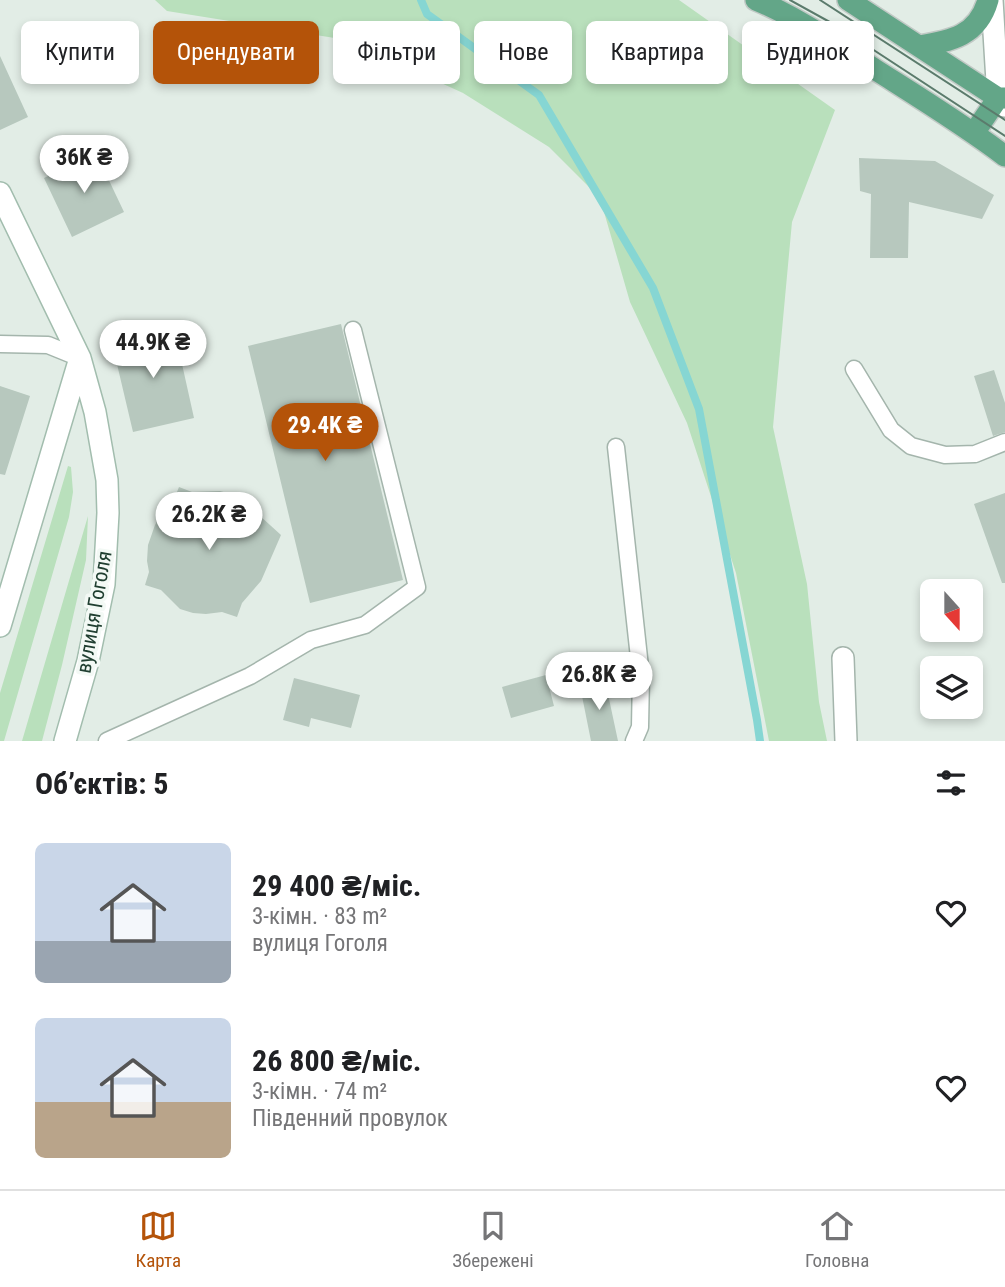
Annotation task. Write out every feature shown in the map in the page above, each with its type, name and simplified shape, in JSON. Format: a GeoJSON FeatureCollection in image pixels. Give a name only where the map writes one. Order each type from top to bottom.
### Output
{"type":"FeatureCollection","features":[{"type":"Feature","properties":{"kind":"main road"},"geometry":{"type":"LineString","coordinates":[[848,0],[1003,101]]}},
{"type":"Feature","properties":{"kind":"main road"},"geometry":{"type":"LineString","coordinates":[[919,46],[950,41],[968,32],[981,19],[990,0]]}},
{"type":"Feature","properties":{"kind":"main road"},"geometry":{"type":"LineString","coordinates":[[974,133],[1003,101],[999,20],[990,0]]}},
{"type":"Feature","properties":{"kind":"main road"},"geometry":{"type":"LineString","coordinates":[[762,2],[817,32],[974,133],[1005,156]]}},
{"type":"Feature","properties":{"kind":"main road","name":"вулиця Гоголя"},"geometry":{"type":"LineString","coordinates":[[0,192],[80,358],[96,412],[107,480],[104,584],[88,661],[65,741]]}},
{"type":"Feature","properties":{"kind":"main road"},"geometry":{"type":"LineString","coordinates":[[0,626],[80,358]]}},
{"type":"Feature","properties":{"kind":"main road"},"geometry":{"type":"LineString","coordinates":[[843,658],[846,741]]}},
{"type":"Feature","properties":{"kind":"lane"},"geometry":{"type":"LineString","coordinates":[[107,741],[250,676],[311,640],[365,625],[416,587],[353,330]]}},
{"type":"Feature","properties":{"kind":"lane"},"geometry":{"type":"LineString","coordinates":[[0,344],[48,345],[80,358]]}},
{"type":"Feature","properties":{"kind":"lane"},"geometry":{"type":"LineString","coordinates":[[854,369],[891,430],[911,446],[945,455],[975,454],[1005,442]]}},
{"type":"Feature","properties":{"kind":"lane"},"geometry":{"type":"LineString","coordinates":[[616,447],[641,677],[640,727],[634,741]]}},
{"type":"Feature","properties":{"kind":"green space"},"geometry":{"type":"Polygon","coordinates":[[[155,0],[679,0],[709,21],[586,21],[586,84],[728,84],[728,35],[742,44],[742,84],[798,84],[835,110],[792,222],[773,427],[807,584],[819,702],[827,741],[769,741],[736,573],[687,423],[630,302],[600,198],[549,147],[463,93],[443,84],[460,84],[460,21],[333,21],[333,38],[319,35],[319,21],[229,21],[167,11],[155,0]]]}},
{"type":"Feature","properties":{"kind":"green space"},"geometry":{"type":"Polygon","coordinates":[[[68,466],[71,467],[73,492],[69,517],[4,741],[0,741],[0,693],[68,466]]]}},
{"type":"Feature","properties":{"kind":"green space"},"geometry":{"type":"Polygon","coordinates":[[[88,516],[86,560],[42,741],[22,741],[88,516]]]}},
{"type":"Feature","properties":{"kind":"building"},"geometry":{"type":"Polygon","coordinates":[[[0,56],[28,117],[0,130],[0,56]]]}},
{"type":"Feature","properties":{"kind":"building"},"geometry":{"type":"Polygon","coordinates":[[[96,153],[124,212],[72,237],[44,178],[96,153]]]}},
{"type":"Feature","properties":{"kind":"building"},"geometry":{"type":"Polygon","coordinates":[[[859,158],[935,161],[994,195],[982,219],[909,202],[908,258],[870,258],[871,194],[860,191],[859,158]]]}},
{"type":"Feature","properties":{"kind":"building"},"geometry":{"type":"Polygon","coordinates":[[[341,324],[403,580],[310,603],[248,346],[341,324]]]}},
{"type":"Feature","properties":{"kind":"building"},"geometry":{"type":"Polygon","coordinates":[[[174,328],[194,418],[133,432],[112,343],[174,328]]]}},
{"type":"Feature","properties":{"kind":"building"},"geometry":{"type":"Polygon","coordinates":[[[994,370],[1005,403],[1005,432],[993,436],[974,376],[994,370]]]}},
{"type":"Feature","properties":{"kind":"building"},"geometry":{"type":"Polygon","coordinates":[[[0,386],[30,396],[5,475],[0,474],[0,386]]]}},
{"type":"Feature","properties":{"kind":"building"},"geometry":{"type":"Polygon","coordinates":[[[179,487],[192,492],[220,491],[238,496],[281,535],[261,581],[242,603],[237,617],[222,612],[206,614],[180,609],[161,590],[145,585],[149,572],[148,545],[155,525],[173,502],[179,487]]]}},
{"type":"Feature","properties":{"kind":"building"},"geometry":{"type":"Polygon","coordinates":[[[1005,493],[1005,583],[1002,583],[974,504],[1005,493]]]}},
{"type":"Feature","properties":{"kind":"building"},"geometry":{"type":"Polygon","coordinates":[[[546,675],[554,706],[511,718],[502,687],[546,675]]]}},
{"type":"Feature","properties":{"kind":"building"},"geometry":{"type":"Polygon","coordinates":[[[294,678],[360,695],[351,728],[311,718],[309,727],[283,720],[294,678]]]}},
{"type":"Feature","properties":{"kind":"building"},"geometry":{"type":"Polygon","coordinates":[[[605,680],[618,741],[591,741],[580,686],[605,680]]]}},
{"type":"Feature","properties":{"kind":"waterway"},"geometry":{"type":"LineString","coordinates":[[421,0],[427,14],[539,95],[653,288],[699,409],[760,741]]}},
{"type":"Feature","properties":{"kind":"tram line"},"geometry":{"type":"LineString","coordinates":[[790,0],[837,26],[1005,136]]}},
{"type":"Feature","properties":{"kind":"tram line"},"geometry":{"type":"LineString","coordinates":[[820,0],[1005,120]]}}]}
